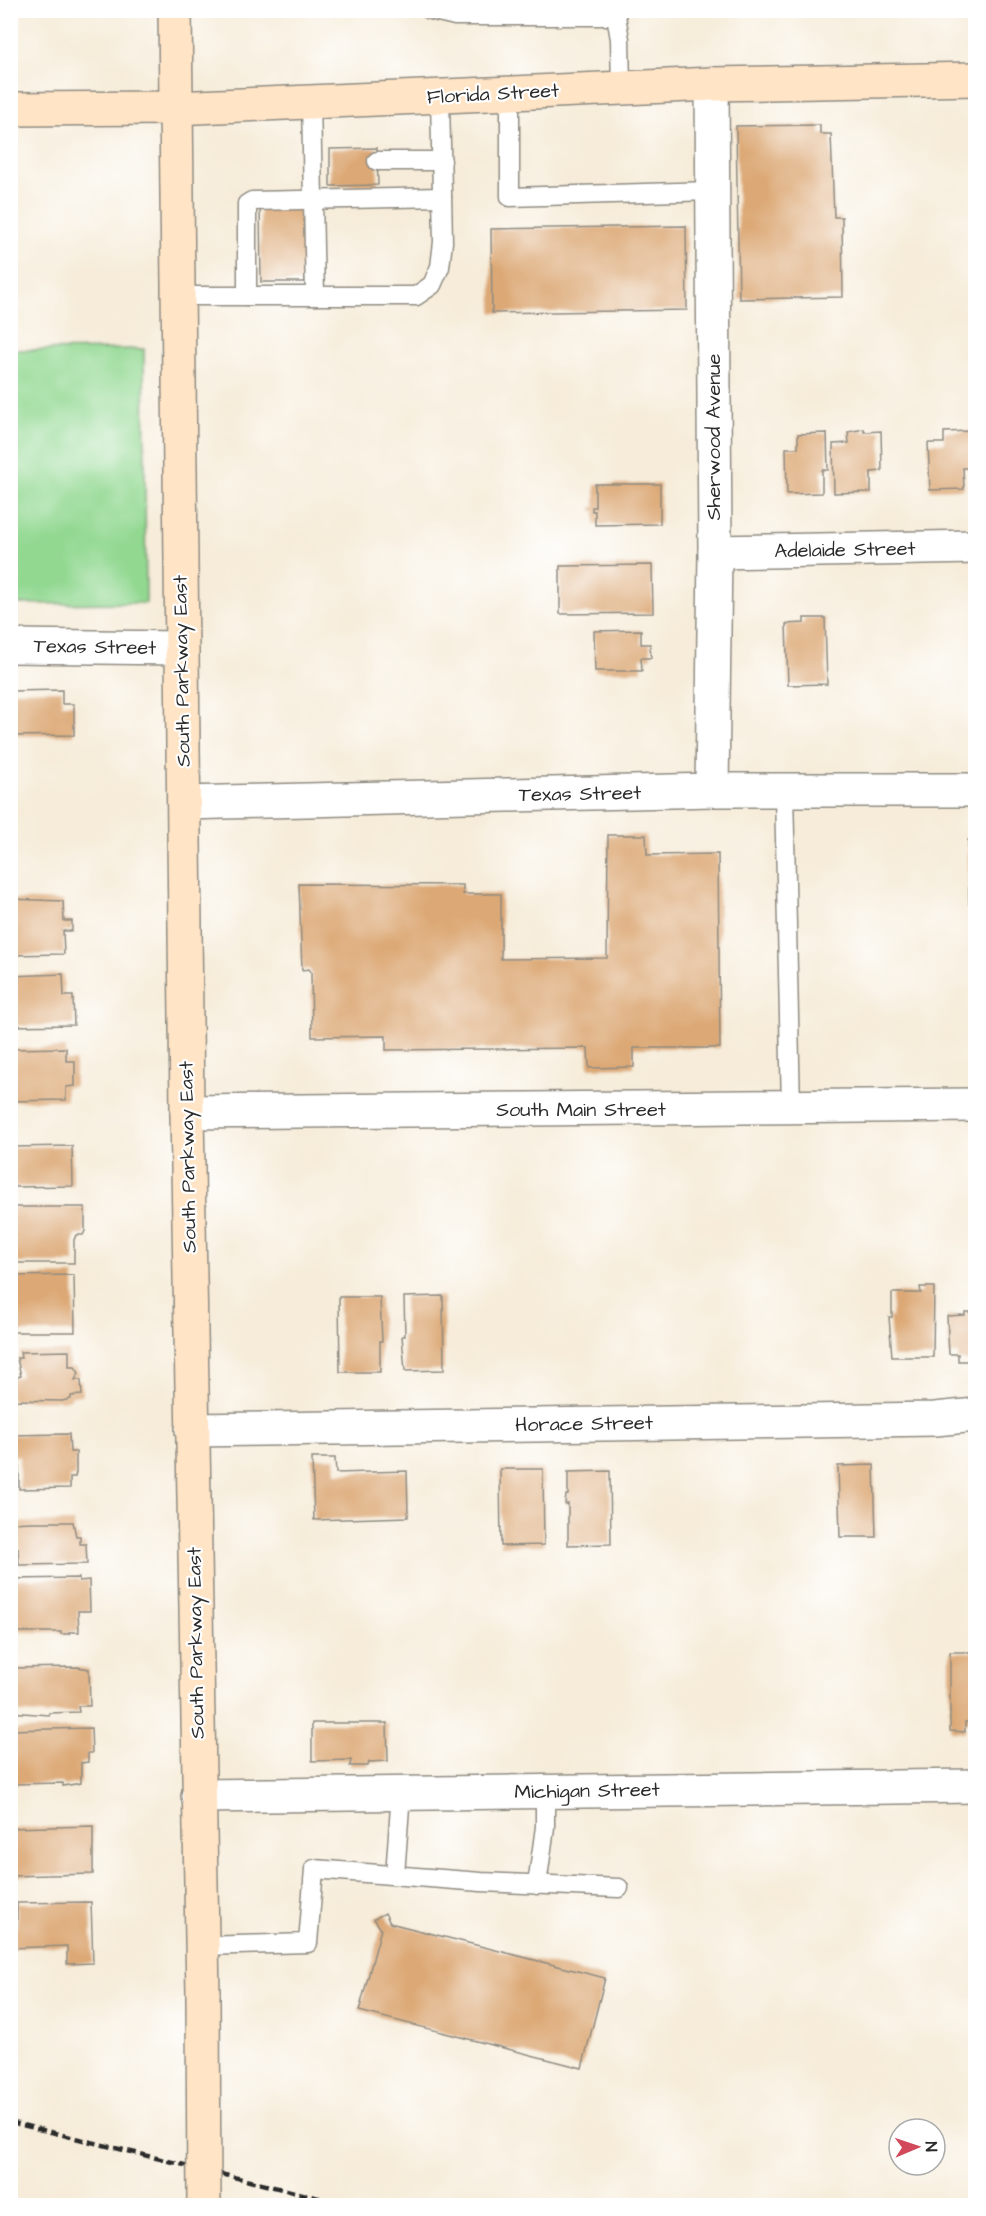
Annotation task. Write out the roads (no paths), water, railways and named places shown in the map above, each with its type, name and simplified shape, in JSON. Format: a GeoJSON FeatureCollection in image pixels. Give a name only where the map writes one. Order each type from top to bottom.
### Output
{"type":"FeatureCollection","features":[{"type":"Feature","properties":{"kind":"main road","name":"South Parkway East"},"geometry":{"type":"LineString","coordinates":[[175,10],[180,648],[203,1995],[204,2205]]}},
{"type":"Feature","properties":{"kind":"main road","name":"Florida Street"},"geometry":{"type":"LineString","coordinates":[[10,109],[175,108],[712,84],[975,79]]}},
{"type":"Feature","properties":{"kind":"street","name":"Sherwood Avenue"},"geometry":{"type":"LineString","coordinates":[[712,84],[715,552],[712,790]]}},
{"type":"Feature","properties":{"kind":"street","name":"Adelaide Street"},"geometry":{"type":"LineString","coordinates":[[715,552],[975,547]]}},
{"type":"Feature","properties":{"kind":"street","name":"Texas Street"},"geometry":{"type":"LineString","coordinates":[[10,646],[180,648]]}},
{"type":"Feature","properties":{"kind":"street","name":"Texas Street"},"geometry":{"type":"LineString","coordinates":[[184,803],[712,790],[975,790]]}},
{"type":"Feature","properties":{"kind":"street","name":"South Main Street"},"geometry":{"type":"LineString","coordinates":[[187,1112],[975,1105]]}},
{"type":"Feature","properties":{"kind":"street","name":"Horace Street"},"geometry":{"type":"LineString","coordinates":[[192,1430],[935,1419],[975,1415]]}},
{"type":"Feature","properties":{"kind":"street","name":"Michigan Street"},"geometry":{"type":"LineString","coordinates":[[198,1796],[975,1786]]}},
{"type":"Feature","properties":{"kind":"lane"},"geometry":{"type":"LineString","coordinates":[[430,10],[455,16],[617,13],[621,88]]}},
{"type":"Feature","properties":{"kind":"lane"},"geometry":{"type":"LineString","coordinates":[[510,93],[510,197],[712,191]]}},
{"type":"Feature","properties":{"kind":"lane"},"geometry":{"type":"LineString","coordinates":[[177,296],[416,296],[432,285],[441,259],[440,96]]}},
{"type":"Feature","properties":{"kind":"lane"},"geometry":{"type":"LineString","coordinates":[[311,102],[321,162],[313,200],[315,296]]}},
{"type":"Feature","properties":{"kind":"lane"},"geometry":{"type":"LineString","coordinates":[[377,161],[442,161]]}},
{"type":"Feature","properties":{"kind":"lane"},"geometry":{"type":"LineString","coordinates":[[247,296],[247,204],[257,200],[442,197]]}},
{"type":"Feature","properties":{"kind":"lane"},"geometry":{"type":"LineString","coordinates":[[784,791],[790,1107]]}},
{"type":"Feature","properties":{"kind":"lane"},"geometry":{"type":"LineString","coordinates":[[537,1885],[545,1827],[545,1792]]}},
{"type":"Feature","properties":{"kind":"lane"},"geometry":{"type":"LineString","coordinates":[[395,1875],[401,1793]]}},
{"type":"Feature","properties":{"kind":"lane"},"geometry":{"type":"LineString","coordinates":[[202,1946],[308,1942],[314,1869],[537,1885],[619,1888]]}},
{"type":"Feature","properties":{"kind":"railway"},"geometry":{"type":"LineString","coordinates":[[10,2122],[351,2206]]}}]}
